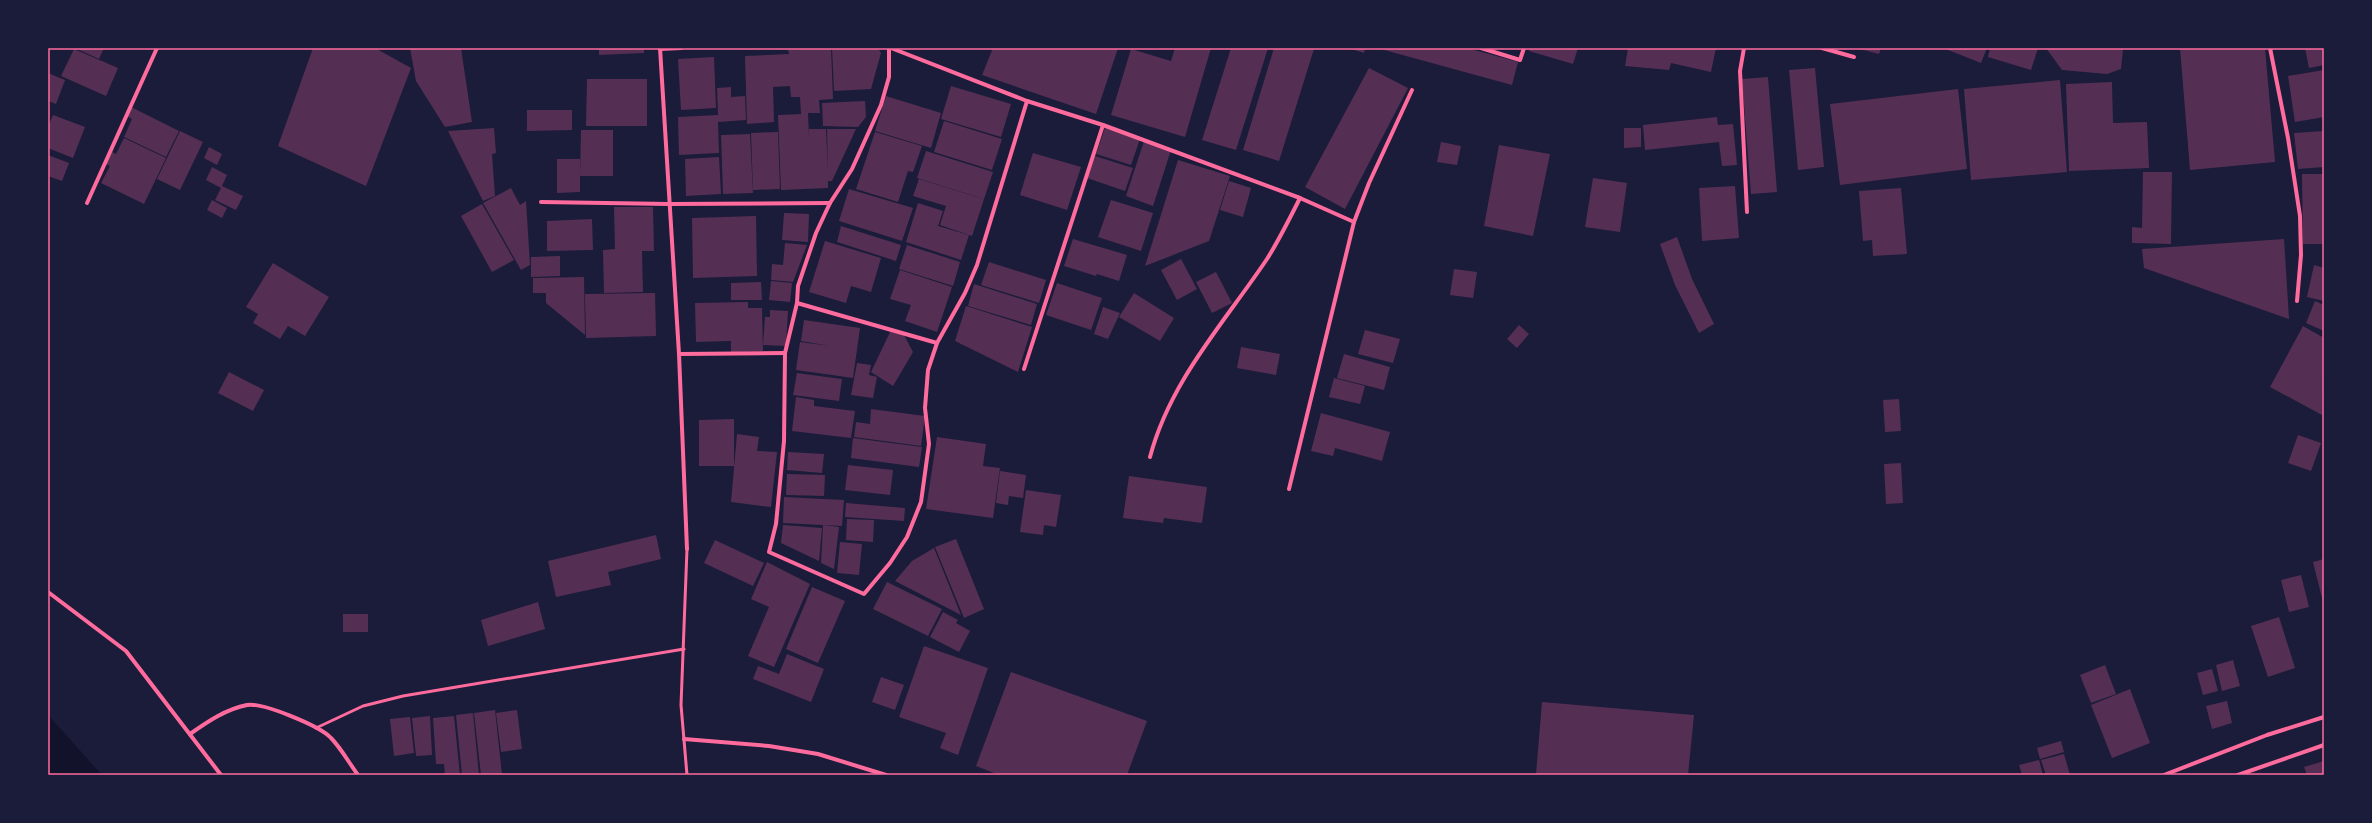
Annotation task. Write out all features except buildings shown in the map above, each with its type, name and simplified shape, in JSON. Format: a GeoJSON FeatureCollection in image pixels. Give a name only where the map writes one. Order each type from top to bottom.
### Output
{"type":"FeatureCollection","features":[{"type":"Feature","properties":{"kind":"street"},"geometry":{"type":"LineString","coordinates":[[87,203],[157,48]]}},
{"type":"Feature","properties":{"kind":"street"},"geometry":{"type":"LineString","coordinates":[[681,48],[660,48],[680,354],[687,549]]}},
{"type":"Feature","properties":{"kind":"street"},"geometry":{"type":"LineString","coordinates":[[1027,101],[977,265],[965,293],[937,343],[928,370],[925,408],[929,444],[921,502],[907,537],[890,563],[864,594],[769,552],[776,524],[784,441],[785,353],[797,303],[798,286],[805,262],[830,203],[852,169],[881,105],[889,77],[890,48],[1027,101],[1103,125],[1300,198],[1354,222]]}},
{"type":"Feature","properties":{"kind":"street"},"geometry":{"type":"LineString","coordinates":[[1481,48],[1520,60],[1524,48]]}},
{"type":"Feature","properties":{"kind":"street"},"geometry":{"type":"LineString","coordinates":[[1744,48],[1740,71],[1747,212]]}},
{"type":"Feature","properties":{"kind":"street"},"geometry":{"type":"LineString","coordinates":[[1822,48],[1854,57]]}},
{"type":"Feature","properties":{"kind":"street"},"geometry":{"type":"LineString","coordinates":[[2270,48],[2288,138],[2300,216],[2301,255],[2297,301]]}},
{"type":"Feature","properties":{"kind":"street"},"geometry":{"type":"LineString","coordinates":[[1289,489],[1354,222],[1366,190],[1412,90]]}},
{"type":"Feature","properties":{"kind":"street"},"geometry":{"type":"LineString","coordinates":[[1024,369],[1103,125]]}},
{"type":"Feature","properties":{"kind":"street"},"geometry":{"type":"LineString","coordinates":[[1150,457],[1155,438],[1187,371],[1267,258],[1300,198]]}},
{"type":"Feature","properties":{"kind":"street"},"geometry":{"type":"LineString","coordinates":[[541,202],[670,204],[830,203]]}},
{"type":"Feature","properties":{"kind":"street"},"geometry":{"type":"LineString","coordinates":[[797,303],[937,343]]}},
{"type":"Feature","properties":{"kind":"street"},"geometry":{"type":"LineString","coordinates":[[680,354],[785,353]]}},
{"type":"Feature","properties":{"kind":"street"},"geometry":{"type":"LineString","coordinates":[[48,592],[126,651],[221,775]]}},
{"type":"Feature","properties":{"kind":"street"},"geometry":{"type":"LineString","coordinates":[[190,734],[216,716],[248,704],[285,714],[316,728],[331,737],[358,775]]}},
{"type":"Feature","properties":{"kind":"street"},"geometry":{"type":"LineString","coordinates":[[2164,775],[2267,735],[2324,718]]}},
{"type":"Feature","properties":{"kind":"street"},"geometry":{"type":"LineString","coordinates":[[684,739],[769,746],[818,754],[886,775]]}},
{"type":"Feature","properties":{"kind":"street"},"geometry":{"type":"LineString","coordinates":[[2238,775],[2324,745]]}},
{"type":"Feature","properties":{"kind":"lane"},"geometry":{"type":"LineString","coordinates":[[687,549],[681,705],[687,775]]}},
{"type":"Feature","properties":{"kind":"lane"},"geometry":{"type":"LineString","coordinates":[[316,728],[363,706],[403,696],[684,649]]}},
{"type":"Feature","properties":{"kind":"shaded area"},"geometry":{"type":"Polygon","coordinates":[[[48,715],[102,775],[48,775],[48,715]]]}}]}
